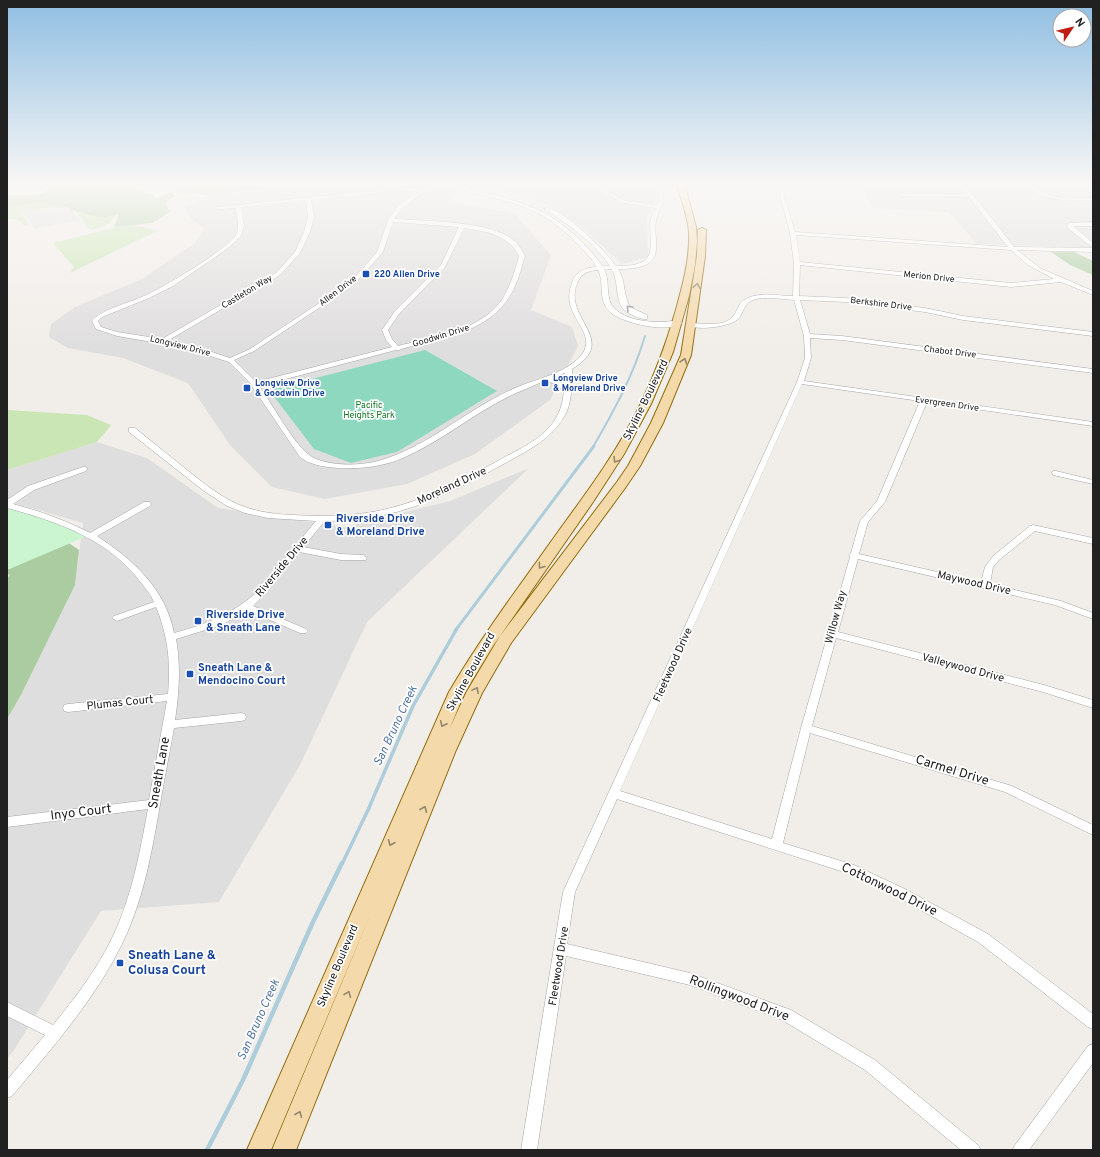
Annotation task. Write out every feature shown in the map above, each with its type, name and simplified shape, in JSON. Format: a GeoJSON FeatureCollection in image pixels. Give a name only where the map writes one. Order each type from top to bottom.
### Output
{"type":"FeatureCollection","features":[{"type":"Feature","properties":{"kind":"main road","name":"Skyline Boulevard"},"geometry":{"type":"LineString","coordinates":[[284,1150],[448,750],[474,693],[509,634],[603,510],[634,466],[657,423],[678,377],[686,355],[684,324],[693,240]]}},
{"type":"Feature","properties":{"kind":"main road","name":"Skyline Boulevard"},"geometry":{"type":"LineString","coordinates":[[259,1150],[457,692],[494,631],[588,501],[616,459],[657,384],[684,324],[701,256],[702,240]]}},
{"type":"Feature","properties":{"kind":"street","name":"Longview Drive"},"geometry":{"type":"LineString","coordinates":[[234,240],[225,248],[171,284],[147,297],[100,316],[95,321],[98,328],[107,332],[162,341],[200,350],[230,360],[254,385],[304,456],[321,464],[336,466],[369,466],[404,455],[425,445],[500,397],[570,368],[584,356],[589,342],[588,334],[572,305],[573,286],[580,273],[608,269]]}},
{"type":"Feature","properties":{"kind":"street","name":"Castleton Way"},"geometry":{"type":"LineString","coordinates":[[162,341],[278,274],[297,253],[303,240]]}},
{"type":"Feature","properties":{"kind":"street","name":"Allen Drive"},"geometry":{"type":"LineString","coordinates":[[230,360],[252,350],[290,326],[341,290],[360,275],[380,252],[384,240]]}},
{"type":"Feature","properties":{"kind":"street"},"geometry":{"type":"LineString","coordinates":[[398,349],[389,340],[385,330],[389,321],[443,265],[456,240]]}},
{"type":"Feature","properties":{"kind":"street","name":"Goodwin Drive"},"geometry":{"type":"LineString","coordinates":[[254,385],[398,349],[462,331],[479,324],[494,315],[509,294],[522,256],[516,244],[509,240]]}},
{"type":"Feature","properties":{"kind":"street"},"geometry":{"type":"LineString","coordinates":[[576,240],[608,269],[609,306],[617,314],[638,322],[665,326],[684,324]]}},
{"type":"Feature","properties":{"kind":"street"},"geometry":{"type":"LineString","coordinates":[[586,240],[608,269],[627,308],[645,317],[666,319],[684,324]]}},
{"type":"Feature","properties":{"kind":"street"},"geometry":{"type":"LineString","coordinates":[[608,269],[639,265],[650,259],[652,255],[653,240]]}},
{"type":"Feature","properties":{"kind":"street","name":"Fleetwood Drive"},"geometry":{"type":"LineString","coordinates":[[529,1150],[570,892],[800,382],[808,358],[806,336],[796,298],[797,263],[794,240]]}},
{"type":"Feature","properties":{"kind":"street"},"geometry":{"type":"LineString","coordinates":[[890,240],[1014,249],[1093,250]]}},
{"type":"Feature","properties":{"kind":"street"},"geometry":{"type":"LineString","coordinates":[[1007,240],[1023,259],[1034,266],[1093,293]]}},
{"type":"Feature","properties":{"kind":"street","name":"Merion Drive"},"geometry":{"type":"LineString","coordinates":[[797,263],[1011,286],[1062,280]]}},
{"type":"Feature","properties":{"kind":"street","name":"Berkshire Drive"},"geometry":{"type":"LineString","coordinates":[[684,324],[712,326],[729,322],[735,319],[742,305],[751,299],[770,297],[846,300],[925,310],[963,318],[1093,334]]}},
{"type":"Feature","properties":{"kind":"street","name":"Chabot Drive"},"geometry":{"type":"LineString","coordinates":[[806,336],[842,338],[1093,370]]}},
{"type":"Feature","properties":{"kind":"street","name":"Moreland Drive"},"geometry":{"type":"LineString","coordinates":[[132,430],[217,497],[248,511],[268,515],[323,518],[371,514],[414,504],[451,489],[512,456],[548,433],[562,415],[570,368]]}},
{"type":"Feature","properties":{"kind":"street"},"geometry":{"type":"LineString","coordinates":[[544,379],[561,384],[566,389]]}},
{"type":"Feature","properties":{"kind":"street","name":"Evergreen Drive"},"geometry":{"type":"LineString","coordinates":[[800,382],[1093,424]]}},
{"type":"Feature","properties":{"kind":"street","name":"Willow Way"},"geometry":{"type":"LineString","coordinates":[[776,845],[806,728],[853,555],[864,521],[881,502],[924,400]]}},
{"type":"Feature","properties":{"kind":"street"},"geometry":{"type":"LineString","coordinates":[[7,505],[31,488],[83,469]]}},
{"type":"Feature","properties":{"kind":"street"},"geometry":{"type":"LineString","coordinates":[[1056,473],[1093,482]]}},
{"type":"Feature","properties":{"kind":"street"},"geometry":{"type":"LineString","coordinates":[[92,535],[148,504]]}},
{"type":"Feature","properties":{"kind":"street","name":"Sneath Lane"},"geometry":{"type":"LineString","coordinates":[[7,505],[53,518],[92,535],[107,545],[137,570],[159,603],[166,619],[174,656],[172,697],[168,725],[140,879],[131,908],[117,940],[101,970],[55,1033],[7,1091]]}},
{"type":"Feature","properties":{"kind":"street","name":"Riverside Drive"},"geometry":{"type":"LineString","coordinates":[[171,637],[217,624],[248,606],[260,595],[323,518]]}},
{"type":"Feature","properties":{"kind":"street"},"geometry":{"type":"LineString","coordinates":[[985,585],[989,567],[996,558],[1032,528],[1093,541]]}},
{"type":"Feature","properties":{"kind":"street"},"geometry":{"type":"LineString","coordinates":[[298,549],[341,558],[363,558]]}},
{"type":"Feature","properties":{"kind":"street","name":"Maywood Drive"},"geometry":{"type":"LineString","coordinates":[[853,555],[1058,603],[1093,616]]}},
{"type":"Feature","properties":{"kind":"street"},"geometry":{"type":"LineString","coordinates":[[117,618],[159,603]]}},
{"type":"Feature","properties":{"kind":"street"},"geometry":{"type":"LineString","coordinates":[[248,606],[303,631]]}},
{"type":"Feature","properties":{"kind":"street","name":"Valleywood Drive"},"geometry":{"type":"LineString","coordinates":[[832,634],[1044,689],[1093,704]]}},
{"type":"Feature","properties":{"kind":"street","name":"Plumas Court"},"geometry":{"type":"LineString","coordinates":[[68,708],[172,697]]}},
{"type":"Feature","properties":{"kind":"street"},"geometry":{"type":"LineString","coordinates":[[168,725],[241,717]]}},
{"type":"Feature","properties":{"kind":"street","name":"Carmel Drive"},"geometry":{"type":"LineString","coordinates":[[806,728],[1008,789],[1093,830]]}},
{"type":"Feature","properties":{"kind":"street","name":"Cottonwood Drive"},"geometry":{"type":"LineString","coordinates":[[614,794],[850,869],[903,894],[983,938],[1093,1022]]}},
{"type":"Feature","properties":{"kind":"street","name":"Inyo Court"},"geometry":{"type":"LineString","coordinates":[[7,822],[154,804]]}},
{"type":"Feature","properties":{"kind":"street","name":"Rollingwood Drive"},"geometry":{"type":"LineString","coordinates":[[562,949],[690,979],[786,1015],[870,1065],[973,1150]]}},
{"type":"Feature","properties":{"kind":"street"},"geometry":{"type":"LineString","coordinates":[[7,1009],[55,1033]]}},
{"type":"Feature","properties":{"kind":"street"},"geometry":{"type":"LineString","coordinates":[[1020,1150],[1093,1051]]}},
{"type":"Feature","properties":{"kind":"shaded area"},"geometry":{"type":"Polygon","coordinates":[[[197,240],[538,240],[551,255],[531,310],[572,327],[578,346],[550,400],[475,454],[407,484],[325,499],[272,487],[230,445],[188,383],[123,358],[68,348],[49,337],[51,324],[75,307],[142,279],[195,243],[197,240]]]}},
{"type":"Feature","properties":{"kind":"shaded area"},"geometry":{"type":"Polygon","coordinates":[[[596,240],[648,240],[648,257],[622,264],[596,240]]]}},
{"type":"Feature","properties":{"kind":"shaded area"},"geometry":{"type":"Polygon","coordinates":[[[973,240],[1093,240],[1093,248],[977,244],[973,240]]]}},
{"type":"Feature","properties":{"kind":"shaded area"},"geometry":{"type":"Polygon","coordinates":[[[97,442],[147,458],[218,508],[345,527],[450,501],[529,468],[367,622],[301,763],[219,902],[101,911],[7,1059],[7,719],[21,695],[75,585],[83,523],[7,501],[7,470],[97,442]]]}},
{"type":"Feature","properties":{"kind":"green space"},"geometry":{"type":"Polygon","coordinates":[[[65,240],[138,240],[70,273],[74,267],[53,243],[65,240]]]}},
{"type":"Feature","properties":{"kind":"green space"},"geometry":{"type":"Polygon","coordinates":[[[1051,252],[1074,252],[1093,261],[1093,275],[1070,265],[1051,252]]]}},
{"type":"Feature","properties":{"kind":"green space","name":"Pacific Heights Park"},"geometry":{"type":"Polygon","coordinates":[[[425,350],[497,391],[397,452],[351,463],[314,449],[269,390],[425,350]]]}},
{"type":"Feature","properties":{"kind":"green space"},"geometry":{"type":"Polygon","coordinates":[[[7,410],[87,415],[111,425],[97,442],[7,470],[7,410]]]}},
{"type":"Feature","properties":{"kind":"green space"},"geometry":{"type":"Polygon","coordinates":[[[7,505],[92,534],[7,570],[7,505]]]}},
{"type":"Feature","properties":{"kind":"green space"},"geometry":{"type":"Polygon","coordinates":[[[7,520],[50,530],[79,550],[75,585],[21,695],[7,719],[7,578],[10,575],[7,574],[7,520]]]}},
{"type":"Feature","properties":{"kind":"waterway","name":"San Bruno Creek"},"geometry":{"type":"LineString","coordinates":[[593,447],[622,393],[635,365],[645,336]]}},
{"type":"Feature","properties":{"kind":"waterway","name":"San Bruno Creek"},"geometry":{"type":"LineString","coordinates":[[455,631],[594,446]]}},
{"type":"Feature","properties":{"kind":"waterway","name":"San Bruno Creek"},"geometry":{"type":"LineString","coordinates":[[342,864],[368,810],[413,706],[456,630]]}},
{"type":"Feature","properties":{"kind":"waterway","name":"San Bruno Creek"},"geometry":{"type":"LineString","coordinates":[[207,1150],[243,1080],[312,924],[342,863]]}},
{"type":"Feature","properties":{"kind":"place","name":"220 Allen Drive"},"geometry":{"type":"Point","coordinates":[366,274]}},
{"type":"Feature","properties":{"kind":"place","name":"Longview Drive & Moreland Drive"},"geometry":{"type":"Point","coordinates":[545,383]}},
{"type":"Feature","properties":{"kind":"place","name":"Longview Drive & Goodwin Drive"},"geometry":{"type":"Point","coordinates":[247,388]}},
{"type":"Feature","properties":{"kind":"place","name":"Riverside Drive & Moreland Drive"},"geometry":{"type":"Point","coordinates":[328,525]}},
{"type":"Feature","properties":{"kind":"place","name":"Riverside Drive & Sneath Lane"},"geometry":{"type":"Point","coordinates":[198,621]}},
{"type":"Feature","properties":{"kind":"place","name":"Sneath Lane & Mendocino Court"},"geometry":{"type":"Point","coordinates":[190,674]}},
{"type":"Feature","properties":{"kind":"place","name":"Sneath Lane & Colusa Court"},"geometry":{"type":"Point","coordinates":[120,963]}}]}
